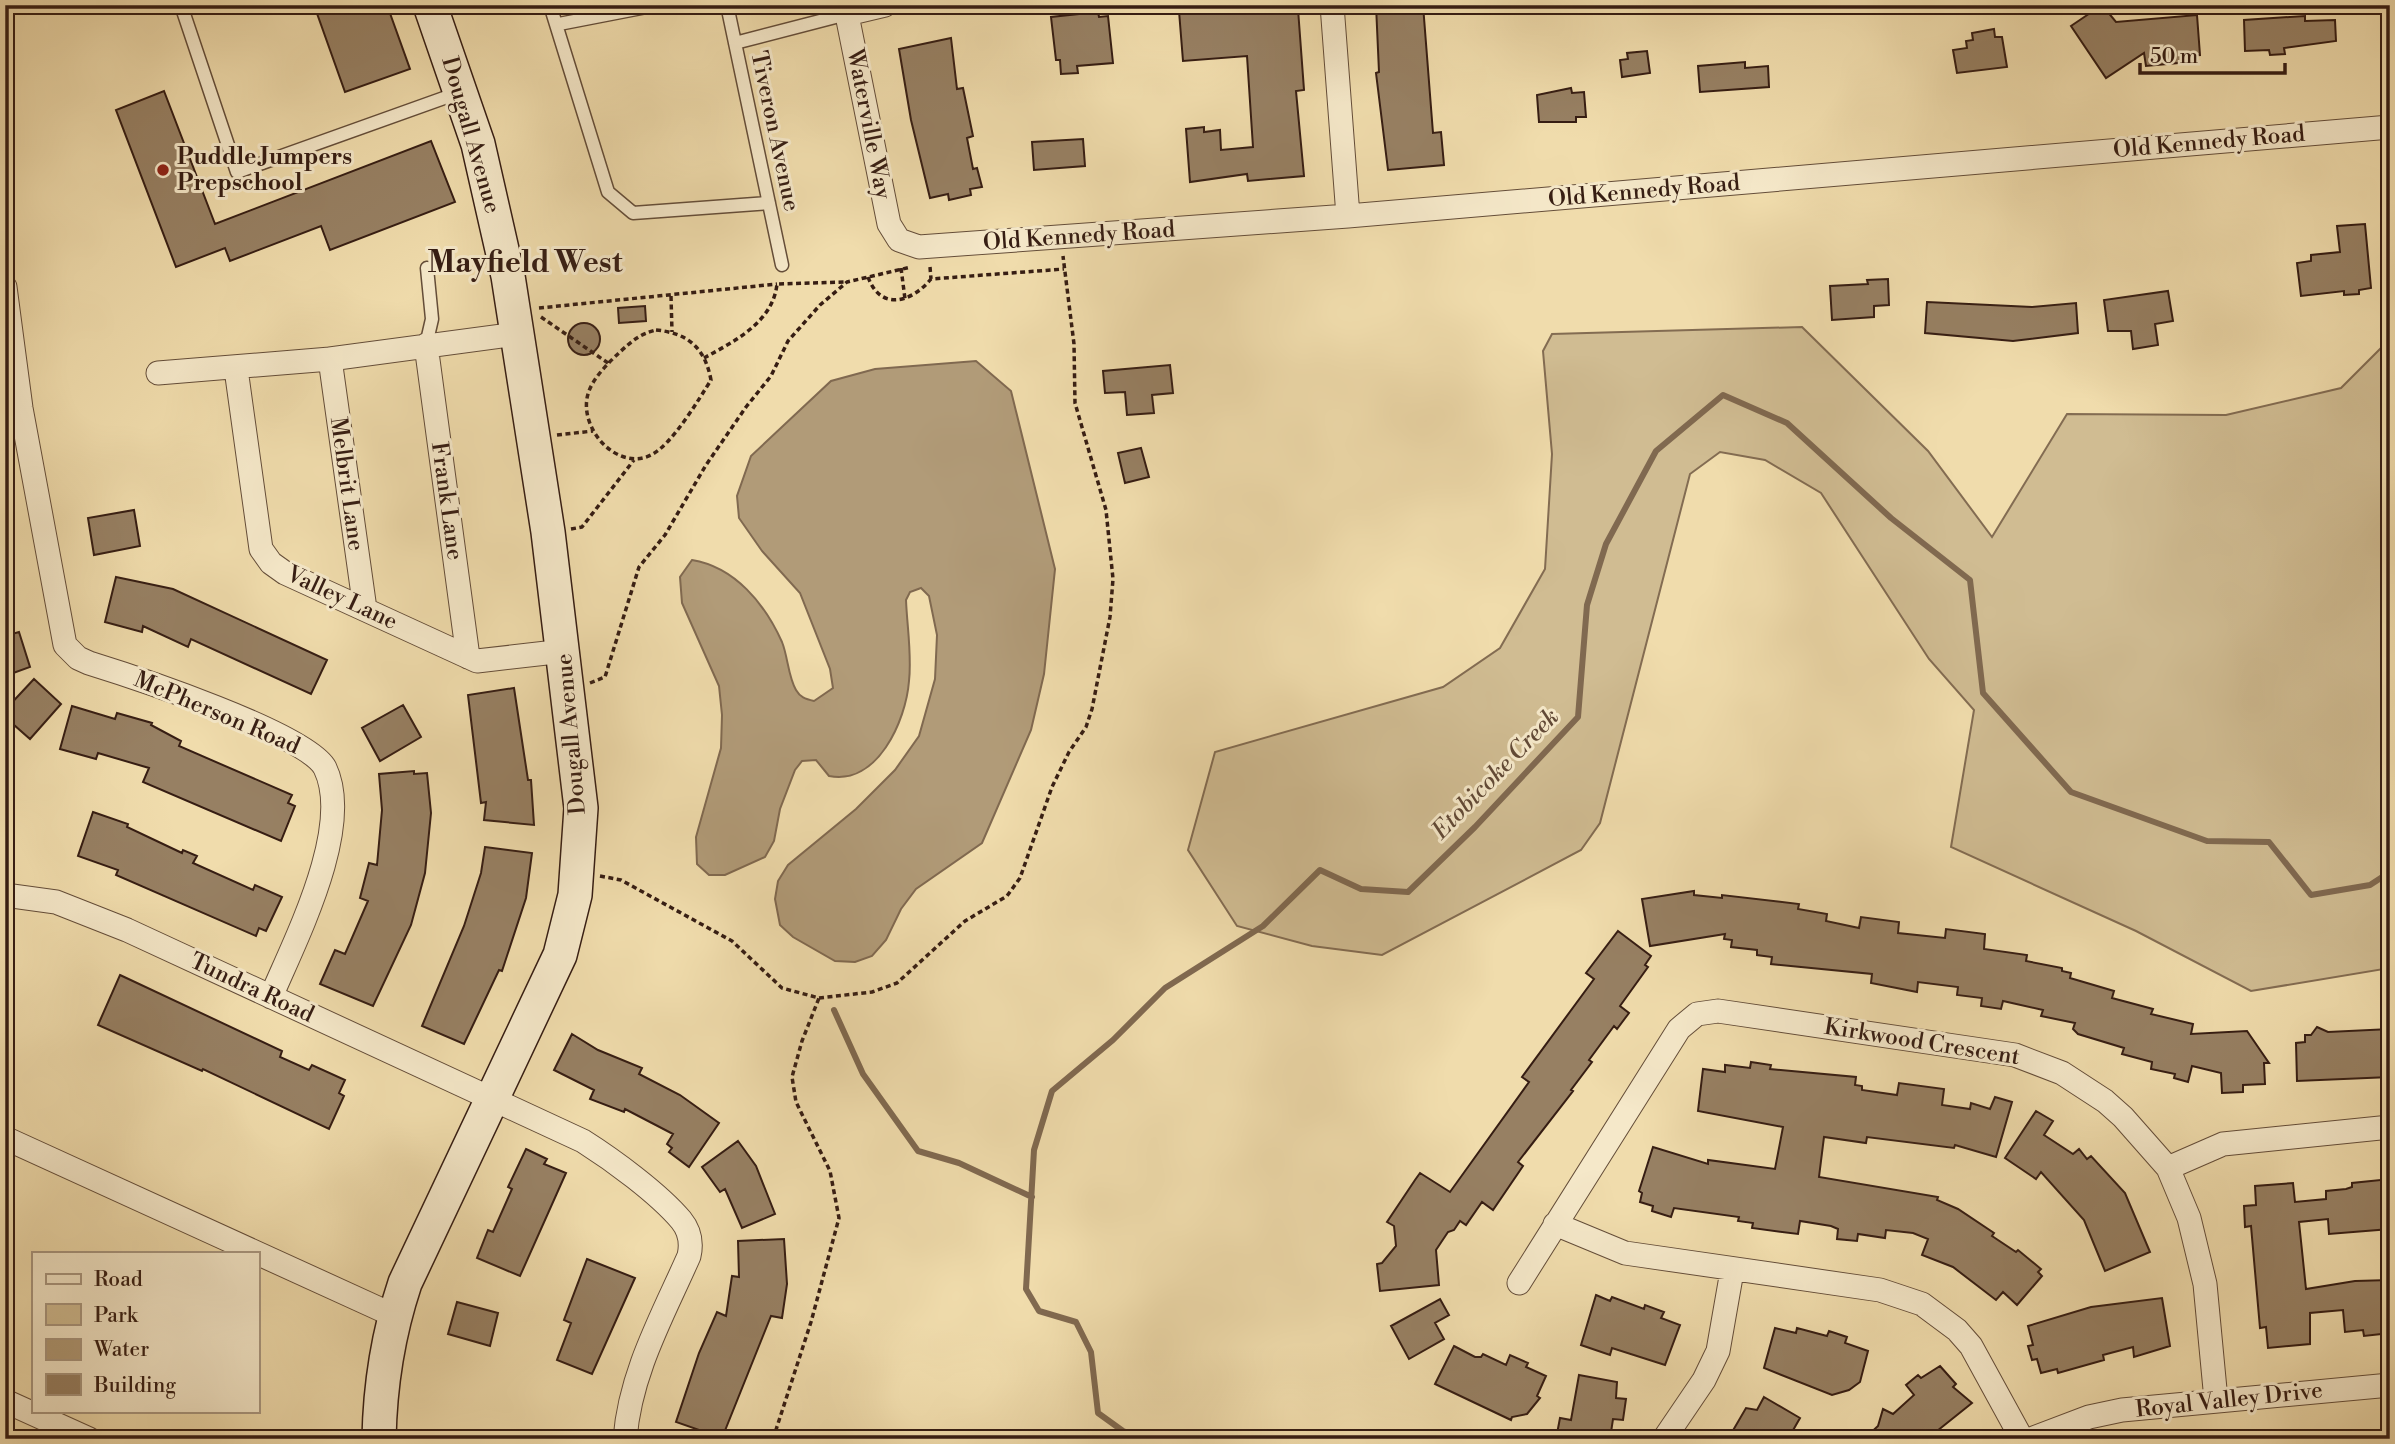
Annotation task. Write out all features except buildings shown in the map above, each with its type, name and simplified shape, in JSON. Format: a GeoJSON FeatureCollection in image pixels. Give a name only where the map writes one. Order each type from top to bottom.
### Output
{"type":"FeatureCollection","features":[{"type":"Feature","properties":{"kind":"street","name":"Dougall Avenue"},"geometry":{"type":"LineString","coordinates":[[379,1439],[380,1398],[395,1316],[405,1283],[560,955],[578,871],[581,808],[564,651],[519,313],[478,145],[430,5]]}},
{"type":"Feature","properties":{"kind":"street"},"geometry":{"type":"LineString","coordinates":[[846,10],[885,5]]}},
{"type":"Feature","properties":{"kind":"street"},"geometry":{"type":"LineString","coordinates":[[1332,5],[1348,216]]}},
{"type":"Feature","properties":{"kind":"street","name":"Waterville Way"},"geometry":{"type":"LineString","coordinates":[[846,10],[890,224],[899,240]]}},
{"type":"Feature","properties":{"kind":"street","name":"Old Kennedy Road"},"geometry":{"type":"LineString","coordinates":[[899,240],[910,246],[929,247],[1348,216],[2390,127]]}},
{"type":"Feature","properties":{"kind":"street","name":"McPherson Road"},"geometry":{"type":"LineString","coordinates":[[5,287],[21,408],[61,637],[65,645],[78,658],[89,663],[182,693],[288,740],[318,758],[328,776],[331,818],[319,882],[271,997]]}},
{"type":"Feature","properties":{"kind":"street"},"geometry":{"type":"LineString","coordinates":[[158,373],[236,369],[426,345],[519,313]]}},
{"type":"Feature","properties":{"kind":"street","name":"Frank Lane"},"geometry":{"type":"LineString","coordinates":[[426,345],[468,657]]}},
{"type":"Feature","properties":{"kind":"street","name":"Melbrit Lane"},"geometry":{"type":"LineString","coordinates":[[330,359],[365,609]]}},
{"type":"Feature","properties":{"kind":"street","name":"Valley Lane"},"geometry":{"type":"LineString","coordinates":[[236,369],[261,549],[271,563],[285,573],[477,661],[564,651]]}},
{"type":"Feature","properties":{"kind":"street","name":"Tundra Road"},"geometry":{"type":"LineString","coordinates":[[5,895],[56,902],[78,909],[583,1140],[605,1155],[681,1220],[690,1236],[689,1256],[637,1375],[628,1404],[625,1439]]}},
{"type":"Feature","properties":{"kind":"street","name":"Kirkwood Crescent"},"geometry":{"type":"LineString","coordinates":[[1518,1283],[1687,1020],[1707,1011],[2015,1055],[2062,1073],[2105,1101],[2123,1116],[2168,1168],[2197,1243],[2216,1400]]}},
{"type":"Feature","properties":{"kind":"street"},"geometry":{"type":"LineString","coordinates":[[2168,1168],[2223,1144],[2390,1127]]}},
{"type":"Feature","properties":{"kind":"street"},"geometry":{"type":"LineString","coordinates":[[5,1138],[255,1252]]}},
{"type":"Feature","properties":{"kind":"street"},"geometry":{"type":"LineString","coordinates":[[1555,1224],[1625,1254],[1880,1290],[1922,1304],[1939,1314],[1971,1346],[2022,1439]]}},
{"type":"Feature","properties":{"kind":"street"},"geometry":{"type":"LineString","coordinates":[[259,1254],[395,1316]]}},
{"type":"Feature","properties":{"kind":"street"},"geometry":{"type":"LineString","coordinates":[[1664,1439],[1704,1380],[1718,1352],[1732,1271]]}},
{"type":"Feature","properties":{"kind":"street","name":"Royal Valley Drive"},"geometry":{"type":"LineString","coordinates":[[2031,1439],[2090,1417],[2122,1410],[2390,1385]]}},
{"type":"Feature","properties":{"kind":"street"},"geometry":{"type":"LineString","coordinates":[[5,1401],[89,1439]]}},
{"type":"Feature","properties":{"kind":"lane"},"geometry":{"type":"LineString","coordinates":[[181,5],[237,172],[462,92]]}},
{"type":"Feature","properties":{"kind":"lane"},"geometry":{"type":"LineString","coordinates":[[551,5],[559,24],[608,192],[633,214],[769,203]]}},
{"type":"Feature","properties":{"kind":"lane"},"geometry":{"type":"LineString","coordinates":[[559,24],[657,5]]}},
{"type":"Feature","properties":{"kind":"lane","name":"Tiveron Avenue"},"geometry":{"type":"LineString","coordinates":[[727,5],[782,265]]}},
{"type":"Feature","properties":{"kind":"lane"},"geometry":{"type":"LineString","coordinates":[[735,43],[846,10]]}},
{"type":"Feature","properties":{"kind":"lane"},"geometry":{"type":"LineString","coordinates":[[426,345],[432,319],[427,268]]}},
{"type":"Feature","properties":{"kind":"path"},"geometry":{"type":"LineString","coordinates":[[578,871],[621,880],[732,941],[782,988],[819,998],[872,992],[897,983],[965,921],[1007,897],[1020,878],[1040,815],[1060,768],[1086,727],[1110,617],[1112,552],[1106,510],[1075,403],[1074,344],[1061,236]]}},
{"type":"Feature","properties":{"kind":"path"},"geometry":{"type":"LineString","coordinates":[[901,268],[905,299]]}},
{"type":"Feature","properties":{"kind":"path"},"geometry":{"type":"LineString","coordinates":[[519,313],[777,284],[847,282],[892,269]]}},
{"type":"Feature","properties":{"kind":"path"},"geometry":{"type":"LineString","coordinates":[[867,277],[876,290],[887,298],[905,299],[920,293],[931,279],[1064,269]]}},
{"type":"Feature","properties":{"kind":"path"},"geometry":{"type":"LineString","coordinates":[[569,692],[605,677],[643,559],[665,535],[706,466],[771,376],[788,341],[820,305],[847,282]]}},
{"type":"Feature","properties":{"kind":"path"},"geometry":{"type":"LineString","coordinates":[[704,358],[747,335],[776,299],[777,284]]}},
{"type":"Feature","properties":{"kind":"path"},"geometry":{"type":"LineString","coordinates":[[671,295],[672,332]]}},
{"type":"Feature","properties":{"kind":"path"},"geometry":{"type":"LineString","coordinates":[[519,313],[608,363]]}},
{"type":"Feature","properties":{"kind":"path"},"geometry":{"type":"LineString","coordinates":[[656,330],[672,332],[687,338],[704,358],[711,380],[687,419],[653,455],[634,460],[620,456],[593,431],[586,409],[588,393],[608,363],[640,334],[656,330]]}},
{"type":"Feature","properties":{"kind":"path"},"geometry":{"type":"LineString","coordinates":[[534,438],[593,431]]}},
{"type":"Feature","properties":{"kind":"path"},"geometry":{"type":"LineString","coordinates":[[548,532],[582,527],[634,460]]}},
{"type":"Feature","properties":{"kind":"path"},"geometry":{"type":"LineString","coordinates":[[773,1439],[811,1322],[839,1218],[830,1171],[796,1102],[792,1077],[802,1041],[819,998]]}},
{"type":"Feature","properties":{"kind":"green space"},"geometry":{"type":"Polygon","coordinates":[[[1802,327],[1928,451],[1992,537],[2067,414],[2226,415],[2341,388],[2390,339],[2390,968],[2251,991],[2136,931],[1951,847],[1974,710],[1929,659],[1821,493],[1765,460],[1720,452],[1690,474],[1600,823],[1581,850],[1382,955],[1312,946],[1237,926],[1188,850],[1215,752],[1443,687],[1500,648],[1545,569],[1552,454],[1543,351],[1552,334],[1802,327]]]}},
{"type":"Feature","properties":{"kind":"water"},"geometry":{"type":"Polygon","coordinates":[[[976,361],[1011,391],[1055,569],[1044,674],[1031,730],[982,843],[916,889],[901,909],[886,940],[872,956],[855,962],[835,961],[793,937],[780,925],[775,899],[778,881],[788,865],[856,809],[895,770],[919,736],[935,679],[937,635],[929,596],[921,588],[910,592],[906,600],[910,651],[907,697],[895,731],[875,761],[861,771],[846,776],[829,776],[816,760],[802,761],[795,770],[780,809],[774,841],[765,857],[725,875],[709,875],[697,864],[696,837],[721,748],[722,715],[719,686],[682,603],[680,577],[692,560],[722,570],[735,579],[757,601],[775,628],[784,648],[793,685],[799,694],[814,701],[833,688],[830,669],[800,593],[762,551],[739,518],[737,496],[751,456],[831,381],[875,369],[976,361]]]}},
{"type":"Feature","properties":{"kind":"waterway","name":"Etobicoke Creek"},"geometry":{"type":"LineString","coordinates":[[1146,1439],[1123,1431],[1098,1413],[1091,1352],[1076,1322],[1039,1311],[1026,1289],[1034,1150],[1052,1091],[1113,1040],[1165,988],[1263,926],[1320,870],[1361,889],[1408,892],[1475,827],[1578,717],[1587,605],[1606,544],[1656,451],[1723,395],[1787,423],[1891,518],[1970,580],[1983,693],[2071,792],[2207,841],[2269,842],[2311,895],[2370,885],[2390,872]]}},
{"type":"Feature","properties":{"kind":"waterway"},"geometry":{"type":"LineString","coordinates":[[834,1010],[863,1074],[918,1151],[959,1163],[1032,1197]]}},
{"type":"Feature","properties":{"kind":"place","name":"Puddle Jumpers Prepschool"},"geometry":{"type":"Point","coordinates":[163,170]}},
{"type":"Feature","properties":{"kind":"district","name":"Mayfield West"},"geometry":{"type":"Point","coordinates":[525,263]}}]}
